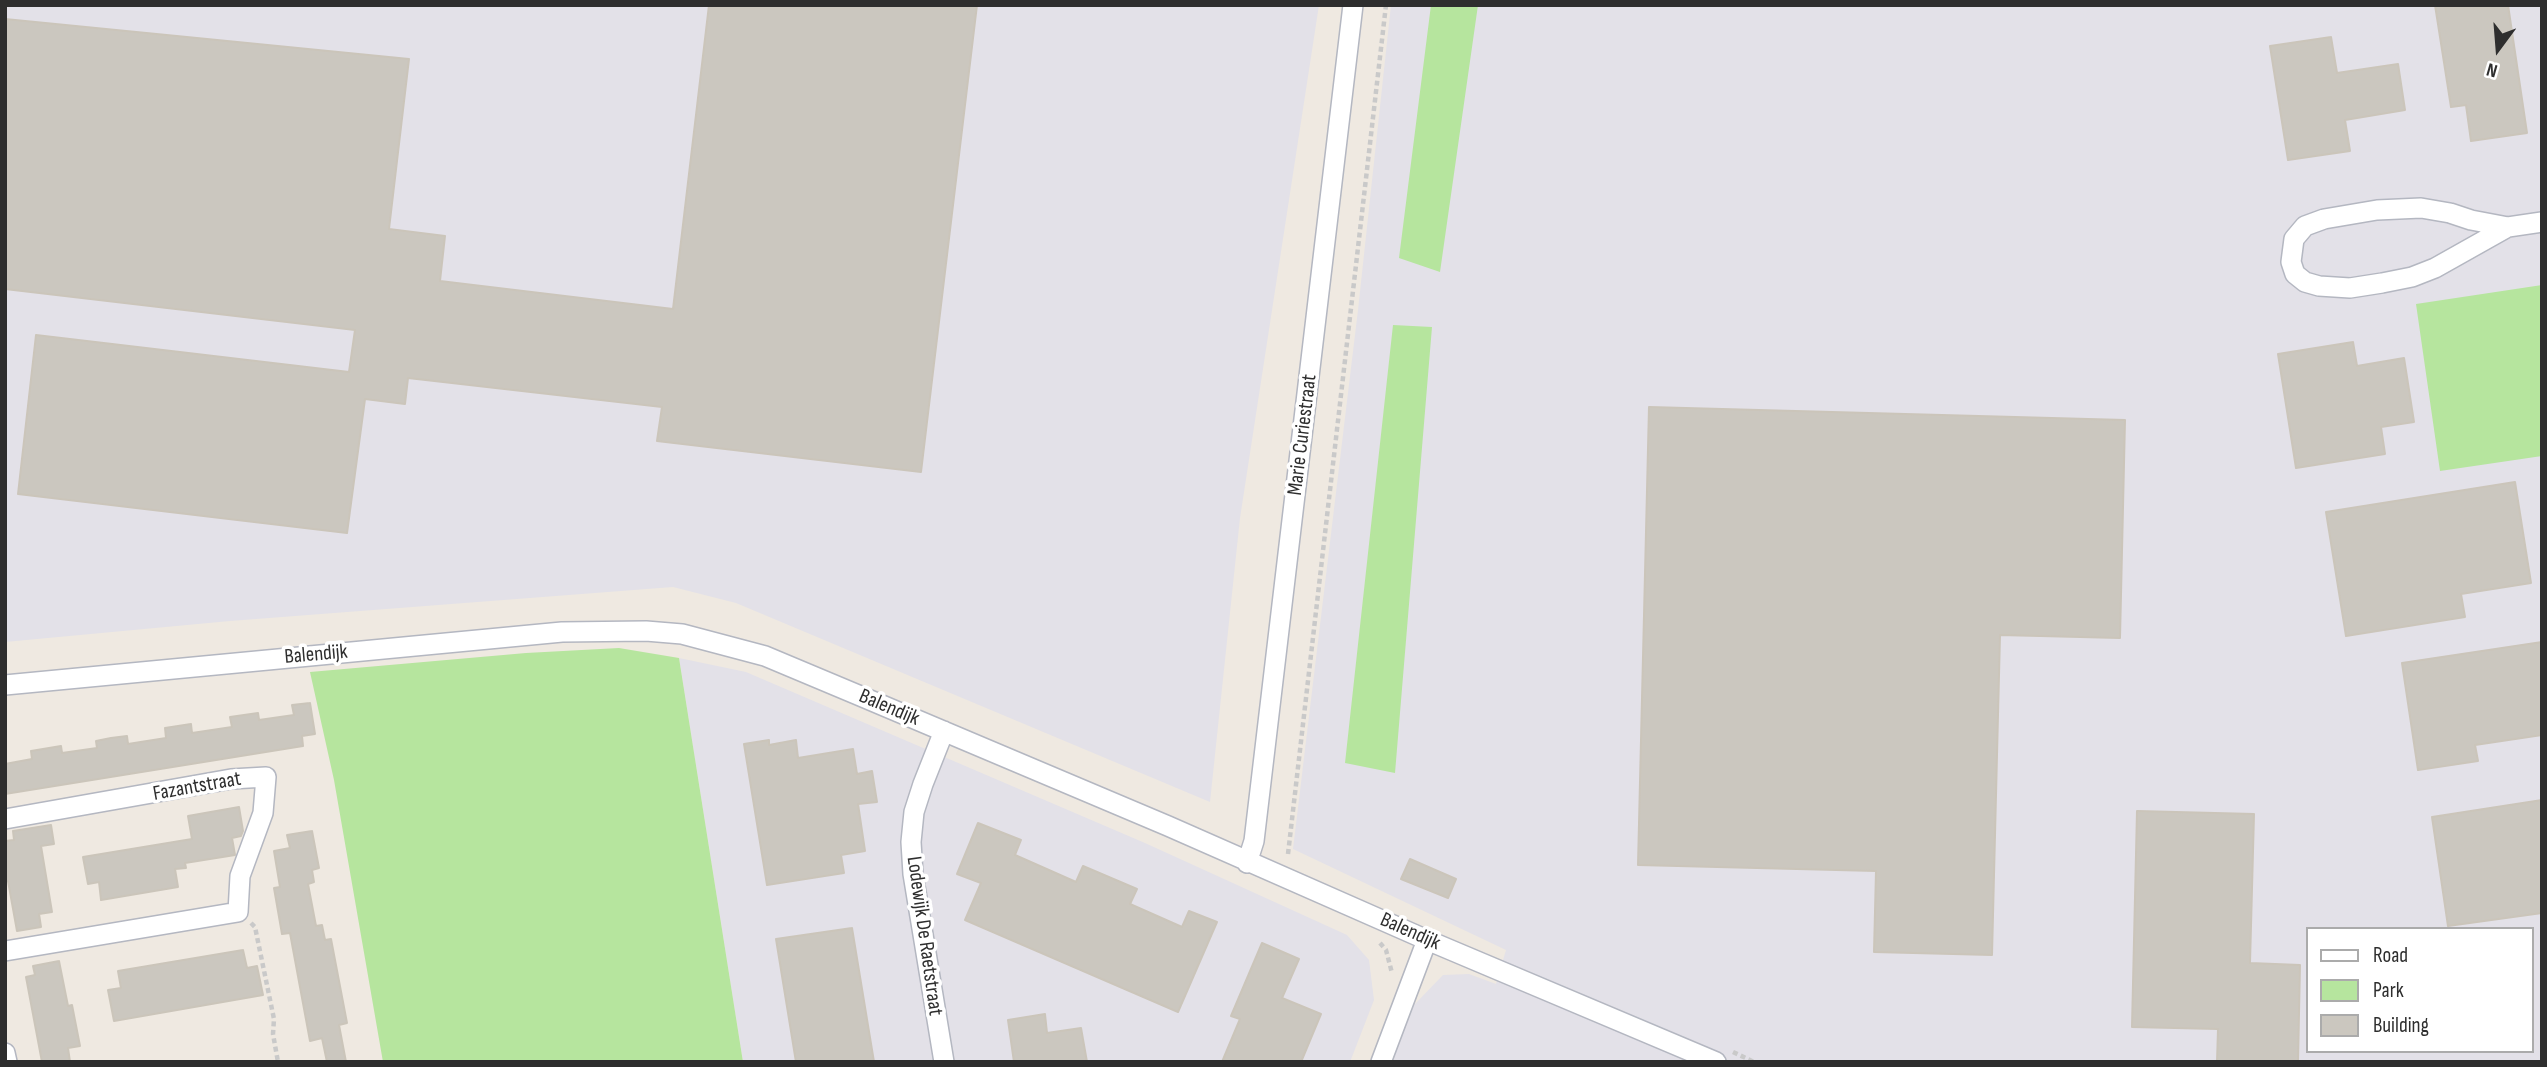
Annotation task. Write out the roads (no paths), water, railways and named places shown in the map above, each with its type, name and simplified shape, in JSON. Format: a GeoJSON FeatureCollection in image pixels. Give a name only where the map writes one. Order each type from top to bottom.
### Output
{"type":"FeatureCollection","features":[{"type":"Feature","properties":{"kind":"street","name":"Marie Curiestraat"},"geometry":{"type":"LineString","coordinates":[[1247,863],[1254,841],[1353,5]]}},
{"type":"Feature","properties":{"kind":"street"},"geometry":{"type":"LineString","coordinates":[[2508,227],[2435,268],[2412,277],[2382,283],[2350,288],[2319,286],[2305,282],[2295,275],[2291,262],[2294,239],[2305,226],[2324,219],[2364,212],[2421,208],[2508,227],[2542,222]]}},
{"type":"Feature","properties":{"kind":"street","name":"Balendijk"},"geometry":{"type":"LineString","coordinates":[[5,685],[562,632],[646,631],[682,635],[765,656],[1716,1062]]}},
{"type":"Feature","properties":{"kind":"street","name":"Lodewijk De Raetstraat"},"geometry":{"type":"LineString","coordinates":[[944,731],[917,803],[911,842],[913,874],[944,1062]]}},
{"type":"Feature","properties":{"kind":"street","name":"Fazantstraat"},"geometry":{"type":"LineString","coordinates":[[5,819],[231,779],[266,777],[263,813],[240,876],[238,912],[5,951]]}},
{"type":"Feature","properties":{"kind":"street"},"geometry":{"type":"LineString","coordinates":[[1381,1062],[1427,940]]}},
{"type":"Feature","properties":{"kind":"street"},"geometry":{"type":"LineString","coordinates":[[5,1053],[7,1062]]}}]}
